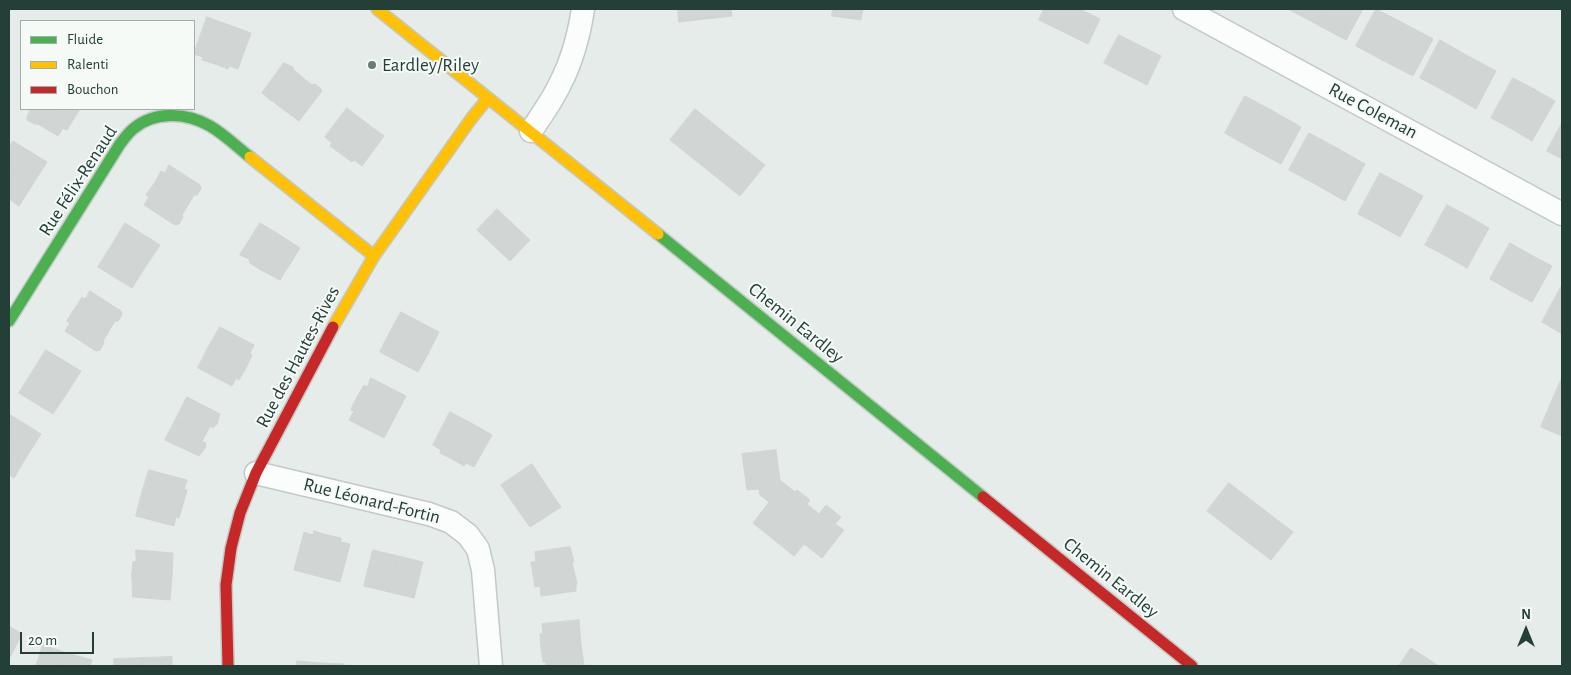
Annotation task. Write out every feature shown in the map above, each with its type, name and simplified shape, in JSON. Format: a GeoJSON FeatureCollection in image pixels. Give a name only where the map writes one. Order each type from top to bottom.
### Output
{"type":"FeatureCollection","features":[{"type":"Feature","properties":{"kind":"street","name":"Chemin Eardley"},"geometry":{"type":"LineString","coordinates":[[377,9],[531,131],[1192,666]]}},
{"type":"Feature","properties":{"kind":"street"},"geometry":{"type":"LineString","coordinates":[[531,131],[560,85],[572,54],[583,9]]}},
{"type":"Feature","properties":{"kind":"street","name":"Rue Coleman"},"geometry":{"type":"LineString","coordinates":[[1184,9],[1562,214]]}},
{"type":"Feature","properties":{"kind":"street","name":"Rue des Hautes-Rives"},"geometry":{"type":"LineString","coordinates":[[228,666],[226,585],[230,557],[240,513],[256,473],[320,349],[374,256],[488,98]]}},
{"type":"Feature","properties":{"kind":"street","name":"Rue Félix-Renaud"},"geometry":{"type":"LineString","coordinates":[[9,321],[120,144],[132,130],[148,120],[167,116],[184,116],[201,120],[212,126],[374,256]]}},
{"type":"Feature","properties":{"kind":"street","name":"Rue Léonard-Fortin"},"geometry":{"type":"LineString","coordinates":[[256,473],[429,514],[452,522],[468,535],[478,549],[483,570],[491,666]]}},
{"type":"Feature","properties":{"kind":"building"},"geometry":{"type":"Polygon","coordinates":[[[678,9],[731,9],[732,16],[679,22],[678,9]]]}},
{"type":"Feature","properties":{"kind":"building"},"geometry":{"type":"Polygon","coordinates":[[[833,9],[863,9],[861,20],[832,16],[833,9]]]}},
{"type":"Feature","properties":{"kind":"building"},"geometry":{"type":"Polygon","coordinates":[[[1044,9],[1080,9],[1100,19],[1088,44],[1039,20],[1044,9]]]}},
{"type":"Feature","properties":{"kind":"building"},"geometry":{"type":"Polygon","coordinates":[[[1290,9],[1327,9],[1318,25],[1290,9]]]}},
{"type":"Feature","properties":{"kind":"building"},"geometry":{"type":"Polygon","coordinates":[[[1327,9],[1363,9],[1346,40],[1318,25],[1327,9]]]}},
{"type":"Feature","properties":{"kind":"building"},"geometry":{"type":"Polygon","coordinates":[[[1376,9],[1405,24],[1384,61],[1356,46],[1376,9]]]}},
{"type":"Feature","properties":{"kind":"building"},"geometry":{"type":"Polygon","coordinates":[[[207,17],[229,25],[215,64],[202,60],[203,57],[195,54],[207,17]]]}},
{"type":"Feature","properties":{"kind":"building"},"geometry":{"type":"Polygon","coordinates":[[[1405,24],[1433,39],[1413,76],[1384,61],[1405,24]]]}},
{"type":"Feature","properties":{"kind":"building"},"geometry":{"type":"Polygon","coordinates":[[[229,25],[251,33],[238,69],[229,66],[228,69],[215,64],[229,25]]]}},
{"type":"Feature","properties":{"kind":"building"},"geometry":{"type":"Polygon","coordinates":[[[1119,35],[1161,56],[1147,85],[1104,63],[1119,35]]]}},
{"type":"Feature","properties":{"kind":"building"},"geometry":{"type":"Polygon","coordinates":[[[1440,40],[1468,56],[1448,93],[1420,78],[1440,40]]]}},
{"type":"Feature","properties":{"kind":"building"},"geometry":{"type":"Polygon","coordinates":[[[1468,56],[1496,71],[1476,109],[1448,93],[1468,56]]]}},
{"type":"Feature","properties":{"kind":"building"},"geometry":{"type":"Polygon","coordinates":[[[284,63],[293,67],[302,77],[280,107],[262,93],[284,63]]]}},
{"type":"Feature","properties":{"kind":"building"},"geometry":{"type":"Polygon","coordinates":[[[302,77],[312,85],[315,84],[322,91],[299,121],[280,107],[302,77]]]}},
{"type":"Feature","properties":{"kind":"building"},"geometry":{"type":"Polygon","coordinates":[[[1513,78],[1534,89],[1512,129],[1491,118],[1513,78]]]}},
{"type":"Feature","properties":{"kind":"building"},"geometry":{"type":"Polygon","coordinates":[[[1534,89],[1555,101],[1532,141],[1512,129],[1534,89]]]}},
{"type":"Feature","properties":{"kind":"building"},"geometry":{"type":"Polygon","coordinates":[[[1245,96],[1273,111],[1253,149],[1225,133],[1245,96]]]}},
{"type":"Feature","properties":{"kind":"building"},"geometry":{"type":"Polygon","coordinates":[[[347,108],[365,122],[341,154],[330,146],[332,143],[325,137],[347,108]]]}},
{"type":"Feature","properties":{"kind":"building"},"geometry":{"type":"Polygon","coordinates":[[[695,109],[765,165],[740,196],[670,140],[695,109]]]}},
{"type":"Feature","properties":{"kind":"building"},"geometry":{"type":"Polygon","coordinates":[[[30,110],[64,110],[75,117],[67,130],[63,128],[58,136],[27,120],[30,110]]]}},
{"type":"Feature","properties":{"kind":"building"},"geometry":{"type":"Polygon","coordinates":[[[64,110],[79,110],[75,117],[64,110]]]}},
{"type":"Feature","properties":{"kind":"building"},"geometry":{"type":"Polygon","coordinates":[[[1273,111],[1301,127],[1281,164],[1253,149],[1273,111]]]}},
{"type":"Feature","properties":{"kind":"building"},"geometry":{"type":"Polygon","coordinates":[[[365,122],[384,136],[362,166],[341,154],[365,122]]]}},
{"type":"Feature","properties":{"kind":"building"},"geometry":{"type":"Polygon","coordinates":[[[1562,123],[1562,159],[1547,151],[1562,123]]]}},
{"type":"Feature","properties":{"kind":"building"},"geometry":{"type":"Polygon","coordinates":[[[1309,133],[1337,148],[1317,185],[1289,170],[1309,133]]]}},
{"type":"Feature","properties":{"kind":"building"},"geometry":{"type":"Polygon","coordinates":[[[13,141],[47,162],[33,184],[9,169],[9,147],[13,141]]]}},
{"type":"Feature","properties":{"kind":"building"},"geometry":{"type":"Polygon","coordinates":[[[1337,148],[1365,164],[1345,201],[1317,185],[1337,148]]]}},
{"type":"Feature","properties":{"kind":"building"},"geometry":{"type":"Polygon","coordinates":[[[169,165],[200,185],[201,189],[197,195],[194,195],[188,205],[154,184],[161,171],[165,173],[169,165]]]}},
{"type":"Feature","properties":{"kind":"building"},"geometry":{"type":"Polygon","coordinates":[[[9,169],[33,184],[19,206],[9,199],[9,169]]]}},
{"type":"Feature","properties":{"kind":"building"},"geometry":{"type":"Polygon","coordinates":[[[1380,173],[1401,184],[1379,225],[1358,214],[1380,173]]]}},
{"type":"Feature","properties":{"kind":"building"},"geometry":{"type":"Polygon","coordinates":[[[154,184],[188,205],[179,224],[175,225],[144,205],[149,197],[146,195],[154,184]]]}},
{"type":"Feature","properties":{"kind":"building"},"geometry":{"type":"Polygon","coordinates":[[[1401,184],[1423,196],[1400,237],[1379,225],[1401,184]]]}},
{"type":"Feature","properties":{"kind":"building"},"geometry":{"type":"Polygon","coordinates":[[[1447,205],[1468,216],[1446,256],[1425,245],[1447,205]]]}},
{"type":"Feature","properties":{"kind":"building"},"geometry":{"type":"Polygon","coordinates":[[[497,209],[530,240],[510,261],[477,230],[497,209]]]}},
{"type":"Feature","properties":{"kind":"building"},"geometry":{"type":"Polygon","coordinates":[[[1468,216],[1489,228],[1467,268],[1446,256],[1468,216]]]}},
{"type":"Feature","properties":{"kind":"building"},"geometry":{"type":"Polygon","coordinates":[[[125,223],[160,245],[146,266],[112,245],[125,223]]]}},
{"type":"Feature","properties":{"kind":"building"},"geometry":{"type":"Polygon","coordinates":[[[260,223],[280,235],[259,269],[250,263],[249,259],[240,255],[260,223]]]}},
{"type":"Feature","properties":{"kind":"building"},"geometry":{"type":"Polygon","coordinates":[[[280,235],[300,248],[280,280],[259,269],[280,235]]]}},
{"type":"Feature","properties":{"kind":"building"},"geometry":{"type":"Polygon","coordinates":[[[1510,243],[1531,255],[1511,291],[1490,279],[1510,243]]]}},
{"type":"Feature","properties":{"kind":"building"},"geometry":{"type":"Polygon","coordinates":[[[112,245],[146,266],[132,288],[98,267],[112,245]]]}},
{"type":"Feature","properties":{"kind":"building"},"geometry":{"type":"Polygon","coordinates":[[[1531,255],[1552,266],[1532,302],[1511,291],[1531,255]]]}},
{"type":"Feature","properties":{"kind":"building"},"geometry":{"type":"Polygon","coordinates":[[[1562,285],[1562,334],[1542,322],[1562,285]]]}},
{"type":"Feature","properties":{"kind":"building"},"geometry":{"type":"Polygon","coordinates":[[[90,291],[121,311],[122,315],[118,321],[115,321],[109,331],[74,310],[82,297],[85,299],[90,291]]]}},
{"type":"Feature","properties":{"kind":"building"},"geometry":{"type":"Polygon","coordinates":[[[74,310],[109,331],[100,350],[96,351],[65,331],[70,323],[67,321],[74,310]]]}},
{"type":"Feature","properties":{"kind":"building"},"geometry":{"type":"Polygon","coordinates":[[[401,312],[439,332],[429,352],[390,332],[401,312]]]}},
{"type":"Feature","properties":{"kind":"building"},"geometry":{"type":"Polygon","coordinates":[[[220,327],[254,345],[246,368],[208,348],[220,327]]]}},
{"type":"Feature","properties":{"kind":"building"},"geometry":{"type":"Polygon","coordinates":[[[390,332],[429,352],[418,372],[380,352],[390,332]]]}},
{"type":"Feature","properties":{"kind":"building"},"geometry":{"type":"Polygon","coordinates":[[[208,348],[246,368],[239,380],[236,378],[232,386],[198,368],[208,348]]]}},
{"type":"Feature","properties":{"kind":"building"},"geometry":{"type":"Polygon","coordinates":[[[46,350],[81,371],[67,393],[33,371],[46,350]]]}},
{"type":"Feature","properties":{"kind":"building"},"geometry":{"type":"Polygon","coordinates":[[[33,371],[67,393],[53,414],[19,393],[33,371]]]}},
{"type":"Feature","properties":{"kind":"building"},"geometry":{"type":"Polygon","coordinates":[[[371,378],[406,396],[395,417],[357,397],[364,385],[367,387],[371,378]]]}},
{"type":"Feature","properties":{"kind":"building"},"geometry":{"type":"Polygon","coordinates":[[[1562,380],[1562,408],[1551,403],[1562,380]]]}},
{"type":"Feature","properties":{"kind":"building"},"geometry":{"type":"Polygon","coordinates":[[[187,397],[220,414],[217,424],[213,428],[210,426],[206,434],[176,419],[187,397]]]}},
{"type":"Feature","properties":{"kind":"building"},"geometry":{"type":"Polygon","coordinates":[[[357,397],[395,417],[384,438],[349,420],[354,411],[351,410],[357,397]]]}},
{"type":"Feature","properties":{"kind":"building"},"geometry":{"type":"Polygon","coordinates":[[[1551,403],[1562,408],[1562,436],[1541,427],[1551,403]]]}},
{"type":"Feature","properties":{"kind":"building"},"geometry":{"type":"Polygon","coordinates":[[[450,412],[471,423],[452,459],[440,453],[441,450],[433,445],[450,412]]]}},
{"type":"Feature","properties":{"kind":"building"},"geometry":{"type":"Polygon","coordinates":[[[9,414],[41,434],[27,456],[9,444],[9,414]]]}},
{"type":"Feature","properties":{"kind":"building"},"geometry":{"type":"Polygon","coordinates":[[[176,419],[206,434],[202,441],[206,443],[205,448],[199,456],[165,440],[176,419]]]}},
{"type":"Feature","properties":{"kind":"building"},"geometry":{"type":"Polygon","coordinates":[[[471,423],[492,435],[474,467],[466,463],[464,466],[452,459],[471,423]]]}},
{"type":"Feature","properties":{"kind":"building"},"geometry":{"type":"Polygon","coordinates":[[[9,444],[27,456],[14,478],[9,475],[9,444]]]}},
{"type":"Feature","properties":{"kind":"building"},"geometry":{"type":"Polygon","coordinates":[[[776,450],[780,480],[795,492],[797,490],[810,500],[807,504],[819,514],[826,505],[841,517],[835,524],[844,530],[822,558],[804,544],[794,556],[753,523],[769,502],[760,495],[759,489],[747,490],[742,454],[776,450]]]}},
{"type":"Feature","properties":{"kind":"building"},"geometry":{"type":"Polygon","coordinates":[[[532,464],[546,485],[515,506],[501,485],[532,464]]]}},
{"type":"Feature","properties":{"kind":"building"},"geometry":{"type":"Polygon","coordinates":[[[149,470],[187,480],[184,489],[187,490],[183,504],[142,493],[149,470]]]}},
{"type":"Feature","properties":{"kind":"building"},"geometry":{"type":"Polygon","coordinates":[[[1229,483],[1293,532],[1271,560],[1207,511],[1229,483]]]}},
{"type":"Feature","properties":{"kind":"building"},"geometry":{"type":"Polygon","coordinates":[[[546,485],[561,507],[530,527],[515,506],[546,485]]]}},
{"type":"Feature","properties":{"kind":"building"},"geometry":{"type":"Polygon","coordinates":[[[142,493],[183,504],[179,518],[176,517],[174,526],[136,516],[142,493]]]}},
{"type":"Feature","properties":{"kind":"building"},"geometry":{"type":"Polygon","coordinates":[[[314,531],[327,535],[317,576],[294,570],[304,532],[313,535],[314,531]]]}},
{"type":"Feature","properties":{"kind":"building"},"geometry":{"type":"Polygon","coordinates":[[[327,535],[341,538],[341,542],[350,544],[340,582],[317,576],[327,535]]]}},
{"type":"Feature","properties":{"kind":"building"},"geometry":{"type":"Polygon","coordinates":[[[570,547],[574,561],[572,563],[574,571],[533,575],[531,562],[536,562],[535,552],[570,547]]]}},
{"type":"Feature","properties":{"kind":"building"},"geometry":{"type":"Polygon","coordinates":[[[136,550],[173,553],[172,577],[132,573],[133,562],[136,561],[136,550]]]}},
{"type":"Feature","properties":{"kind":"building"},"geometry":{"type":"Polygon","coordinates":[[[373,550],[398,556],[389,592],[364,586],[373,550]]]}},
{"type":"Feature","properties":{"kind":"building"},"geometry":{"type":"Polygon","coordinates":[[[398,556],[423,562],[414,598],[389,592],[398,556]]]}},
{"type":"Feature","properties":{"kind":"building"},"geometry":{"type":"Polygon","coordinates":[[[574,571],[577,583],[576,591],[541,596],[540,586],[535,587],[533,575],[574,571]]]}},
{"type":"Feature","properties":{"kind":"building"},"geometry":{"type":"Polygon","coordinates":[[[132,573],[172,577],[170,600],[133,597],[132,573]]]}},
{"type":"Feature","properties":{"kind":"building"},"geometry":{"type":"Polygon","coordinates":[[[579,620],[581,644],[541,648],[540,634],[543,634],[542,624],[579,620]]]}},
{"type":"Feature","properties":{"kind":"building"},"geometry":{"type":"Polygon","coordinates":[[[9,626],[22,634],[9,659],[9,626]]]}},
{"type":"Feature","properties":{"kind":"building"},"geometry":{"type":"Polygon","coordinates":[[[581,644],[584,666],[546,666],[546,662],[543,662],[541,648],[581,644]]]}},
{"type":"Feature","properties":{"kind":"building"},"geometry":{"type":"Polygon","coordinates":[[[43,645],[67,653],[63,666],[36,666],[43,645]]]}},
{"type":"Feature","properties":{"kind":"building"},"geometry":{"type":"Polygon","coordinates":[[[1411,648],[1439,666],[1399,666],[1411,648]]]}},
{"type":"Feature","properties":{"kind":"building"},"geometry":{"type":"Polygon","coordinates":[[[67,653],[92,660],[90,666],[63,666],[67,653]]]}},
{"type":"Feature","properties":{"kind":"building"},"geometry":{"type":"Polygon","coordinates":[[[172,657],[172,666],[143,666],[142,658],[172,657]]]}},
{"type":"Feature","properties":{"kind":"building"},"geometry":{"type":"Polygon","coordinates":[[[142,658],[143,666],[114,666],[114,659],[142,658]]]}},
{"type":"Feature","properties":{"kind":"building"},"geometry":{"type":"Polygon","coordinates":[[[297,661],[320,663],[320,666],[297,666],[297,661]]]}},
{"type":"Feature","properties":{"kind":"building"},"geometry":{"type":"Polygon","coordinates":[[[320,663],[344,664],[344,666],[320,666],[320,663]]]}},
{"type":"Feature","properties":{"kind":"traffic: fast"},"geometry":{"type":"LineString","coordinates":[[9,321],[120,144],[141,123],[160,116],[170,115],[201,121],[215,129],[250,157]]}},
{"type":"Feature","properties":{"kind":"traffic: fast"},"geometry":{"type":"LineString","coordinates":[[658,234],[983,497]]}},
{"type":"Feature","properties":{"kind":"traffic: slow"},"geometry":{"type":"LineString","coordinates":[[377,9],[658,234]]}},
{"type":"Feature","properties":{"kind":"traffic: slow"},"geometry":{"type":"LineString","coordinates":[[333,327],[374,256],[488,98]]}},
{"type":"Feature","properties":{"kind":"traffic: slow"},"geometry":{"type":"LineString","coordinates":[[250,157],[374,256]]}},
{"type":"Feature","properties":{"kind":"traffic: jam"},"geometry":{"type":"LineString","coordinates":[[228,666],[226,585],[231,548],[240,513],[256,473],[333,327]]}},
{"type":"Feature","properties":{"kind":"traffic: jam"},"geometry":{"type":"LineString","coordinates":[[983,497],[1192,666]]}},
{"type":"Feature","properties":{"kind":"place","name":"Eardley/Riley"},"geometry":{"type":"Point","coordinates":[372,65]}}]}
